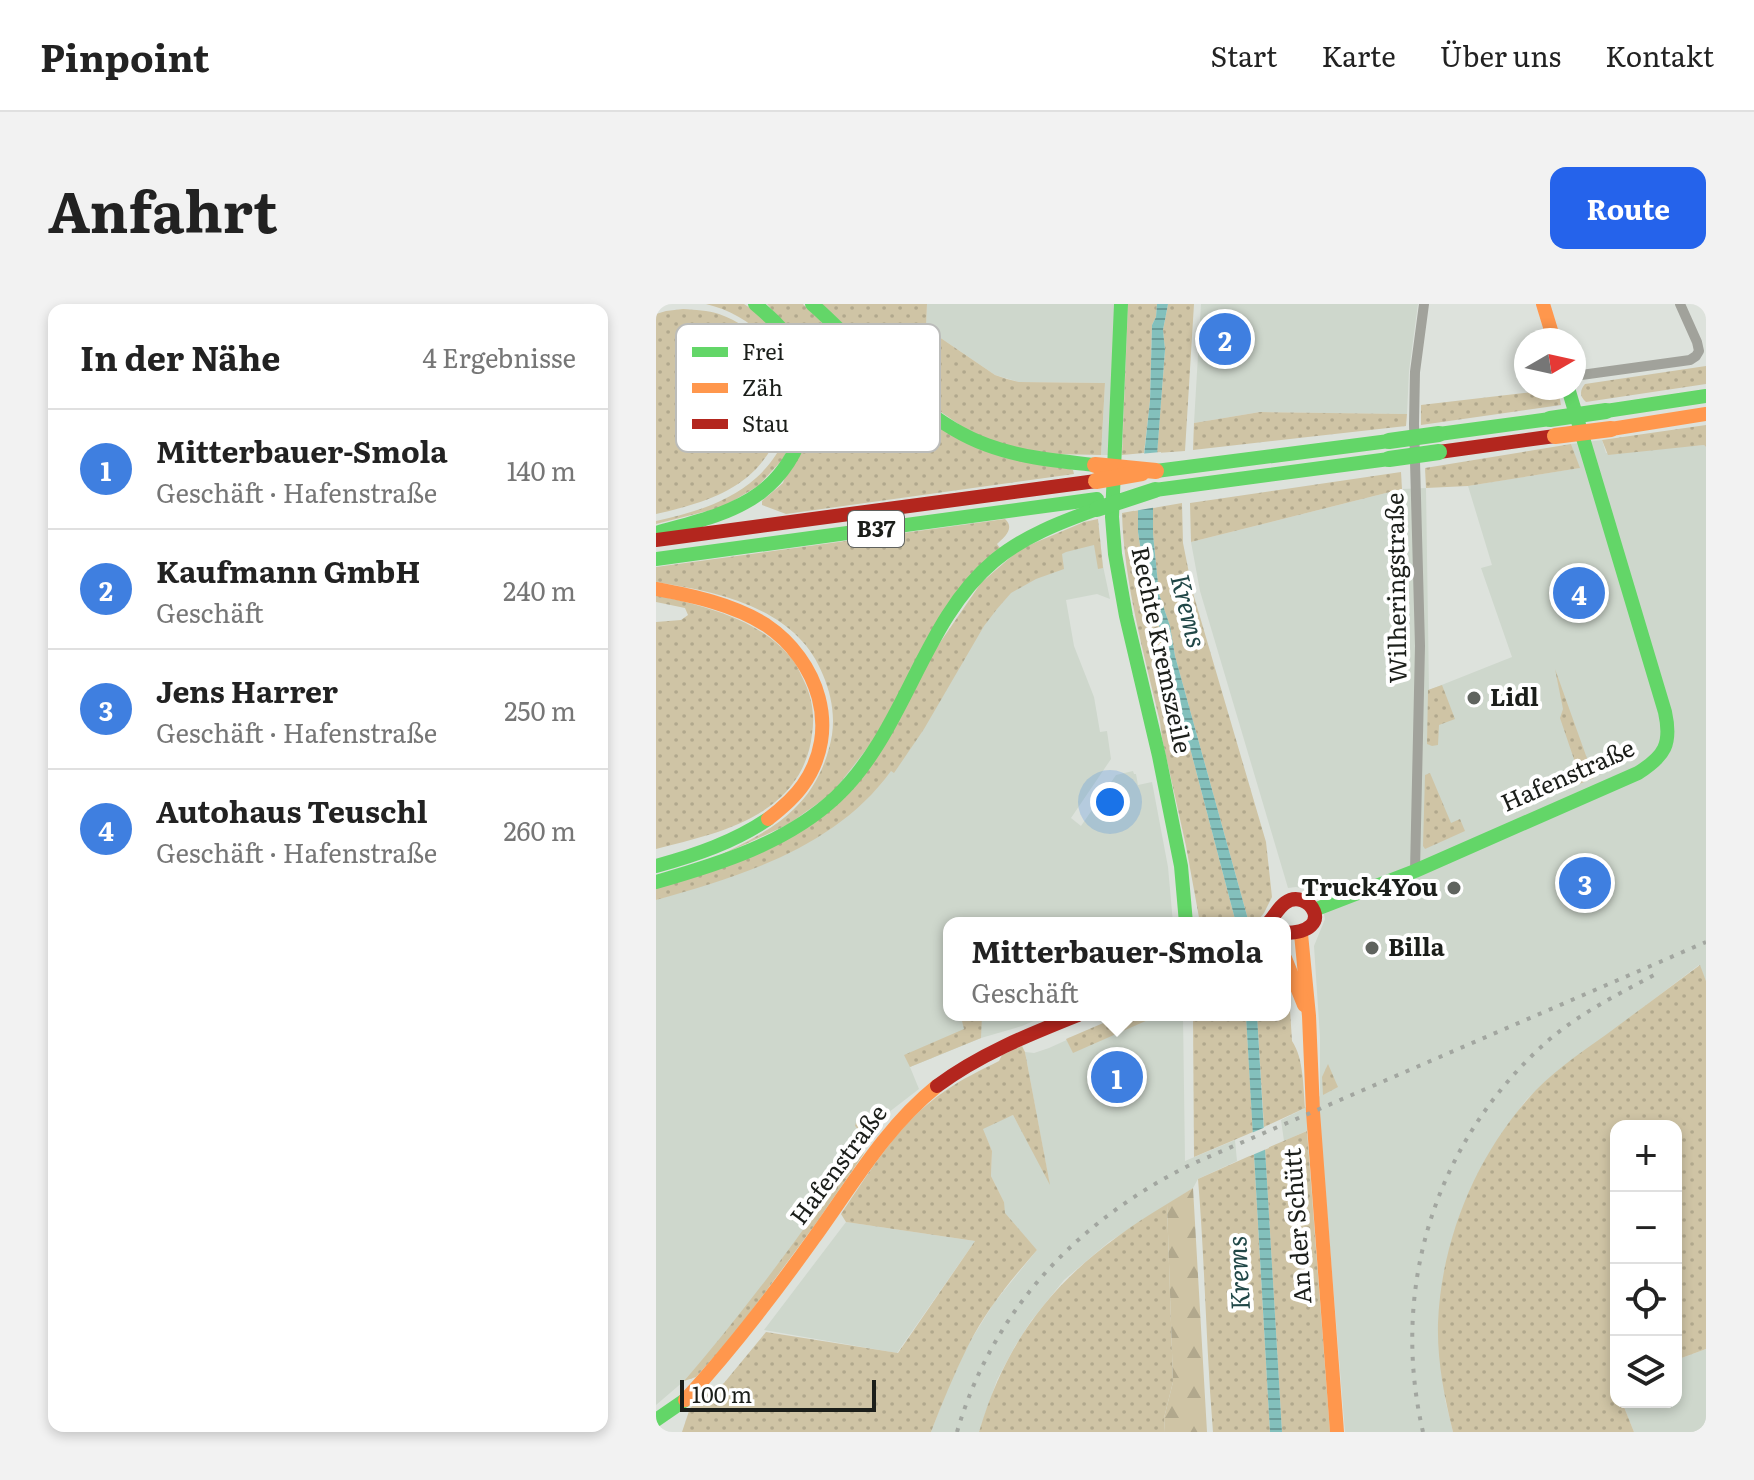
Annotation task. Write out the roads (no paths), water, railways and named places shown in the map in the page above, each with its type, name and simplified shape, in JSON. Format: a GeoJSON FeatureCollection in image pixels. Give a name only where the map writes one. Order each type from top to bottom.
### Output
{"type":"FeatureCollection","features":[{"type":"Feature","properties":{"kind":"main road"},"geometry":{"type":"LineString","coordinates":[[755,304],[779,324]]}},
{"type":"Feature","properties":{"kind":"main road"},"geometry":{"type":"LineString","coordinates":[[812,304],[835,324]]}},
{"type":"Feature","properties":{"kind":"main road","name":"Rechte Kremszeile"},"geometry":{"type":"LineString","coordinates":[[1121,304],[1112,517],[1115,554],[1126,616],[1159,756],[1189,917]]}},
{"type":"Feature","properties":{"kind":"main road"},"geometry":{"type":"LineString","coordinates":[[1543,304],[1550,328]]}},
{"type":"Feature","properties":{"kind":"main road"},"geometry":{"type":"LineString","coordinates":[[940,419],[971,438],[1018,455],[1055,461],[1095,473],[1207,465],[1706,396]]}},
{"type":"Feature","properties":{"kind":"main road","name":"Hafenstraße"},"geometry":{"type":"LineString","coordinates":[[1284,917],[1286,901],[1297,898],[1310,903],[1314,910],[1415,871],[1638,773],[1663,755],[1669,741],[1669,726],[1572,400]]}},
{"type":"Feature","properties":{"kind":"main road"},"geometry":{"type":"LineString","coordinates":[[656,882],[713,865],[766,842],[805,821],[836,797],[871,757],[952,613],[983,571],[1034,534],[1097,504],[1155,490],[1706,414]]}},
{"type":"Feature","properties":{"kind":"main road"},"geometry":{"type":"LineString","coordinates":[[656,533],[713,517],[744,503],[783,471],[795,452]]}},
{"type":"Feature","properties":{"kind":"main road","name":"B37"},"geometry":{"type":"LineString","coordinates":[[656,540],[1095,473]]}},
{"type":"Feature","properties":{"kind":"main road","name":"B37"},"geometry":{"type":"LineString","coordinates":[[656,559],[1097,504]]}},
{"type":"Feature","properties":{"kind":"main road"},"geometry":{"type":"LineString","coordinates":[[656,589],[733,608],[757,619],[788,641],[812,674],[822,704],[823,724],[814,767],[797,793],[776,814],[722,844],[656,866]]}},
{"type":"Feature","properties":{"kind":"main road"},"geometry":{"type":"LineString","coordinates":[[1291,927],[1308,931],[1313,925],[1314,910]]}},
{"type":"Feature","properties":{"kind":"main road","name":"An der Schütt"},"geometry":{"type":"LineString","coordinates":[[1291,953],[1309,1016],[1313,1112],[1337,1432]]}},
{"type":"Feature","properties":{"kind":"main road","name":"An der Schütt"},"geometry":{"type":"LineString","coordinates":[[1291,972],[1309,1016]]}},
{"type":"Feature","properties":{"kind":"main road","name":"Hafenstraße"},"geometry":{"type":"LineString","coordinates":[[656,1420],[685,1400],[741,1338],[882,1141],[911,1109],[938,1086],[989,1053],[1064,1021]]}},
{"type":"Feature","properties":{"kind":"street","name":"Wilheringstraße"},"geometry":{"type":"LineString","coordinates":[[1415,871],[1420,646],[1414,424],[1415,372],[1424,304]]}},
{"type":"Feature","properties":{"kind":"street"},"geometry":{"type":"LineString","coordinates":[[1586,374],[1690,360],[1696,356],[1699,351],[1697,342],[1680,304]]}},
{"type":"Feature","properties":{"kind":"water","name":"Krems"},"geometry":{"type":"Polygon","coordinates":[[[1157,304],[1168,304],[1163,330],[1165,350],[1153,508],[1159,594],[1247,917],[1234,917],[1182,727],[1183,720],[1158,620],[1146,583],[1138,532],[1150,401],[1152,325],[1157,304]]]}},
{"type":"Feature","properties":{"kind":"water","name":"Krems"},"geometry":{"type":"Polygon","coordinates":[[[1246,1021],[1257,1021],[1282,1432],[1270,1432],[1246,1021]]]}},
{"type":"Feature","properties":{"kind":"railway"},"geometry":{"type":"LineString","coordinates":[[957,1432],[973,1387],[993,1346],[1017,1308],[1045,1273],[1112,1212],[1192,1164],[1706,942]]}},
{"type":"Feature","properties":{"kind":"railway"},"geometry":{"type":"LineString","coordinates":[[1423,1432],[1414,1379],[1412,1326],[1418,1274],[1430,1223],[1448,1175],[1473,1129],[1504,1086],[1541,1047],[1581,1016],[1654,975]]}},
{"type":"Feature","properties":{"kind":"place","name":"Kaufmann GmbH"},"geometry":{"type":"Point","coordinates":[1225,339]}},
{"type":"Feature","properties":{"kind":"place","name":"Autohaus Teuschl"},"geometry":{"type":"Point","coordinates":[1579,593]}},
{"type":"Feature","properties":{"kind":"place","name":"Lidl"},"geometry":{"type":"Point","coordinates":[1474,698]}},
{"type":"Feature","properties":{"kind":"place","name":"Jens Harrer"},"geometry":{"type":"Point","coordinates":[1585,883]}},
{"type":"Feature","properties":{"kind":"place","name":"Truck4You"},"geometry":{"type":"Point","coordinates":[1454,888]}},
{"type":"Feature","properties":{"kind":"place","name":"Billa"},"geometry":{"type":"Point","coordinates":[1372,948]}},
{"type":"Feature","properties":{"kind":"place","name":"Mitterbauer-Smola"},"geometry":{"type":"Point","coordinates":[1117,1077]}}]}
